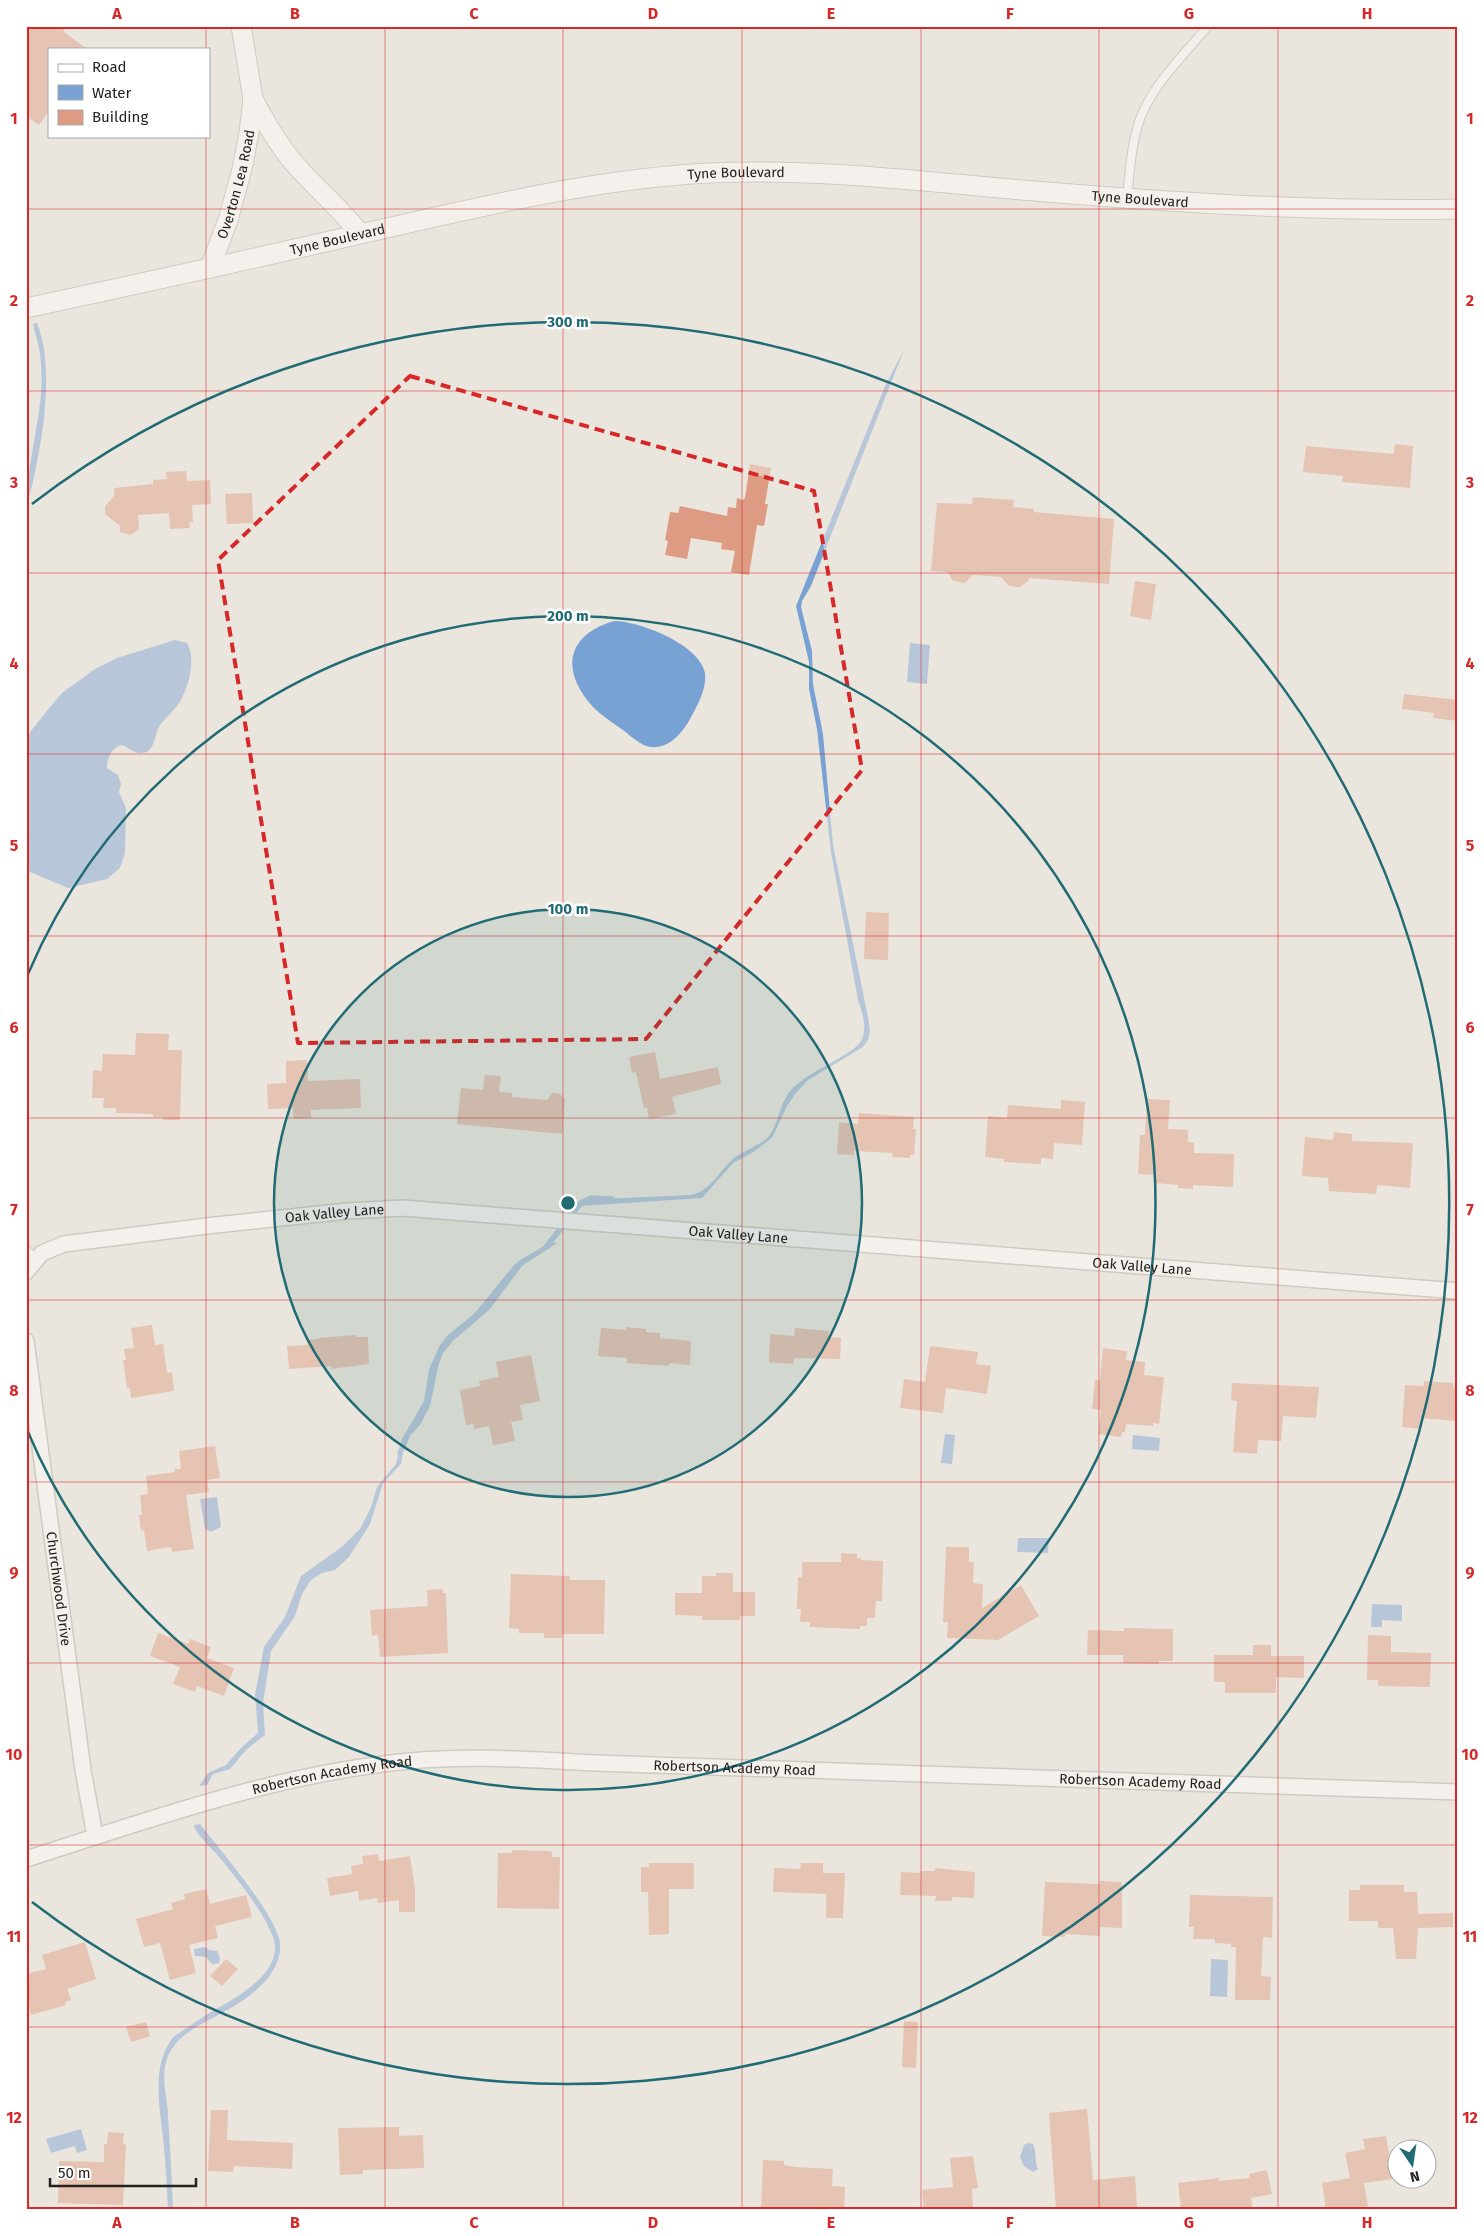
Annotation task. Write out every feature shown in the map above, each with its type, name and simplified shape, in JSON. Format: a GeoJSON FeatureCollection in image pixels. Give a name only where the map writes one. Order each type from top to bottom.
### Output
{"type":"FeatureCollection","features":[{"type":"Feature","properties":{"kind":"street","name":"Overton Lea Road"},"geometry":{"type":"LineString","coordinates":[[210,268],[228,220],[242,169],[253,99],[241,26]]}},
{"type":"Feature","properties":{"kind":"street","name":"Overton Lea Road"},"geometry":{"type":"LineString","coordinates":[[253,99],[277,142],[289,158],[348,218],[360,234]]}},
{"type":"Feature","properties":{"kind":"street","name":"Tyne Boulevard"},"geometry":{"type":"LineString","coordinates":[[26,308],[547,192],[705,173],[796,173],[853,176],[1245,206],[1344,209],[1458,209]]}},
{"type":"Feature","properties":{"kind":"street","name":"Oak Valley Lane"},"geometry":{"type":"LineString","coordinates":[[31,1254],[64,1244],[120,1236],[348,1211],[402,1208],[1458,1291]]}},
{"type":"Feature","properties":{"kind":"street"},"geometry":{"type":"LineString","coordinates":[[26,1272],[31,1254]]}},
{"type":"Feature","properties":{"kind":"street","name":"Churchwood Drive"},"geometry":{"type":"LineString","coordinates":[[26,1341],[83,1770],[95,1836]]}},
{"type":"Feature","properties":{"kind":"street","name":"Robertson Academy Road"},"geometry":{"type":"LineString","coordinates":[[26,1859],[95,1836],[269,1786],[374,1765],[439,1758],[490,1758],[1458,1792]]}},
{"type":"Feature","properties":{"kind":"lane"},"geometry":{"type":"LineString","coordinates":[[1127,198],[1137,128],[1145,107],[1158,87],[1208,26]]}},
{"type":"Feature","properties":{"kind":"highlighted area"},"geometry":{"type":"Polygon","coordinates":[[[410,376],[814,491],[862,770],[646,1039],[298,1043],[218,560],[410,376]]]}},
{"type":"Feature","properties":{"kind":"water"},"geometry":{"type":"Polygon","coordinates":[[[37,323],[43,343],[46,366],[46,390],[41,441],[26,509],[29,473],[42,382],[40,355],[33,324],[37,323]]]}},
{"type":"Feature","properties":{"kind":"water"},"geometry":{"type":"Polygon","coordinates":[[[904,350],[801,607],[812,651],[813,684],[823,734],[833,845],[868,1017],[870,1030],[868,1040],[863,1047],[808,1080],[787,1106],[772,1138],[752,1153],[733,1163],[702,1198],[581,1206],[577,1203],[602,1199],[691,1195],[698,1193],[709,1185],[734,1158],[768,1137],[774,1128],[784,1101],[790,1091],[807,1077],[856,1047],[863,1036],[864,1020],[858,1000],[831,852],[817,729],[809,689],[809,662],[796,606],[885,386],[904,350]]]}},
{"type":"Feature","properties":{"kind":"water"},"geometry":{"type":"Polygon","coordinates":[[[614,621],[638,625],[667,636],[681,644],[701,663],[705,679],[701,697],[684,729],[667,744],[652,747],[634,739],[593,707],[582,694],[572,668],[573,656],[578,645],[586,635],[598,627],[614,621]]]}},
{"type":"Feature","properties":{"kind":"water"},"geometry":{"type":"Polygon","coordinates":[[[175,640],[187,643],[191,657],[188,684],[181,700],[159,727],[152,746],[148,751],[138,753],[123,745],[113,750],[108,760],[107,768],[118,775],[121,784],[119,792],[126,808],[125,853],[120,868],[107,879],[68,888],[30,872],[26,869],[26,748],[30,732],[62,693],[95,669],[117,658],[175,640]]]}},
{"type":"Feature","properties":{"kind":"water"},"geometry":{"type":"Polygon","coordinates":[[[910,643],[930,645],[927,684],[907,682],[910,643]]]}},
{"type":"Feature","properties":{"kind":"water"},"geometry":{"type":"Polygon","coordinates":[[[549,1242],[557,1243],[522,1266],[490,1309],[453,1341],[443,1353],[438,1367],[430,1406],[420,1425],[405,1441],[401,1464],[383,1483],[370,1524],[349,1557],[335,1570],[322,1573],[311,1580],[302,1594],[295,1616],[271,1651],[263,1703],[265,1735],[246,1750],[230,1769],[213,1774],[207,1785],[199,1786],[208,1773],[226,1765],[258,1733],[255,1695],[264,1647],[285,1617],[301,1576],[343,1546],[360,1529],[371,1507],[377,1487],[396,1464],[402,1439],[424,1401],[429,1369],[440,1345],[448,1335],[474,1314],[515,1264],[549,1242]]]}},
{"type":"Feature","properties":{"kind":"water"},"geometry":{"type":"Polygon","coordinates":[[[945,1434],[955,1435],[952,1464],[941,1463],[945,1434]]]}},
{"type":"Feature","properties":{"kind":"water"},"geometry":{"type":"Polygon","coordinates":[[[1133,1435],[1160,1438],[1159,1451],[1132,1449],[1133,1435]]]}},
{"type":"Feature","properties":{"kind":"water"},"geometry":{"type":"Polygon","coordinates":[[[217,1497],[221,1527],[211,1532],[205,1529],[200,1499],[217,1497]]]}},
{"type":"Feature","properties":{"kind":"water"},"geometry":{"type":"Polygon","coordinates":[[[1018,1538],[1049,1538],[1048,1553],[1017,1552],[1018,1538]]]}},
{"type":"Feature","properties":{"kind":"water"},"geometry":{"type":"Polygon","coordinates":[[[1372,1604],[1402,1605],[1402,1621],[1382,1620],[1382,1627],[1371,1627],[1372,1604]]]}},
{"type":"Feature","properties":{"kind":"water"},"geometry":{"type":"Polygon","coordinates":[[[200,1824],[246,1882],[269,1916],[280,1943],[279,1955],[269,1977],[251,1995],[190,2031],[172,2048],[168,2056],[164,2078],[173,2210],[168,2210],[158,2090],[161,2062],[166,2048],[174,2036],[254,1984],[272,1963],[275,1950],[273,1937],[264,1918],[225,1864],[198,1834],[194,1825],[200,1824]]]}},
{"type":"Feature","properties":{"kind":"water"},"geometry":{"type":"Polygon","coordinates":[[[205,1947],[209,1950],[217,1951],[220,1958],[219,1963],[212,1964],[206,1957],[195,1956],[194,1949],[205,1947]]]}},
{"type":"Feature","properties":{"kind":"water"},"geometry":{"type":"Polygon","coordinates":[[[1211,1959],[1228,1960],[1227,1997],[1210,1996],[1211,1959]]]}},
{"type":"Feature","properties":{"kind":"water"},"geometry":{"type":"Polygon","coordinates":[[[81,2129],[87,2150],[77,2153],[75,2146],[51,2153],[46,2139],[81,2129]]]}},
{"type":"Feature","properties":{"kind":"water"},"geometry":{"type":"Polygon","coordinates":[[[1028,2143],[1033,2144],[1035,2150],[1038,2169],[1033,2172],[1024,2166],[1020,2157],[1024,2145],[1028,2143]]]}},
{"type":"Feature","properties":{"kind":"building"},"geometry":{"type":"Polygon","coordinates":[[[26,26],[63,26],[64,32],[86,48],[48,48],[48,112],[39,125],[26,116],[26,26]]]}},
{"type":"Feature","properties":{"kind":"building"},"geometry":{"type":"Polygon","coordinates":[[[1395,444],[1413,446],[1410,488],[1342,482],[1343,476],[1303,472],[1306,446],[1394,454],[1395,444]]]}},
{"type":"Feature","properties":{"kind":"building"},"geometry":{"type":"Polygon","coordinates":[[[750,464],[771,468],[765,504],[768,504],[764,526],[757,525],[749,575],[731,572],[735,551],[721,549],[722,543],[691,538],[687,559],[665,555],[668,541],[665,540],[670,512],[678,513],[680,506],[727,516],[728,507],[736,508],[737,498],[743,500],[745,498],[750,464]]]}},
{"type":"Feature","properties":{"kind":"building"},"geometry":{"type":"Polygon","coordinates":[[[186,471],[187,481],[210,480],[211,504],[192,505],[193,522],[189,522],[190,528],[170,529],[169,513],[138,515],[139,529],[131,535],[120,532],[120,526],[105,514],[105,506],[114,496],[114,488],[153,484],[153,480],[167,479],[166,472],[186,471]]]}},
{"type":"Feature","properties":{"kind":"building"},"geometry":{"type":"Polygon","coordinates":[[[252,493],[253,523],[227,524],[225,494],[252,493]]]}},
{"type":"Feature","properties":{"kind":"building"},"geometry":{"type":"Polygon","coordinates":[[[973,497],[1014,500],[1013,507],[1034,509],[1034,512],[1114,519],[1109,584],[1029,578],[1020,587],[1009,586],[1001,577],[973,575],[965,583],[953,581],[947,572],[931,571],[937,503],[972,504],[973,497]]]}},
{"type":"Feature","properties":{"kind":"building"},"geometry":{"type":"Polygon","coordinates":[[[1135,581],[1156,584],[1151,620],[1130,616],[1135,581]]]}},
{"type":"Feature","properties":{"kind":"building"},"geometry":{"type":"Polygon","coordinates":[[[1404,694],[1458,700],[1458,721],[1433,718],[1434,713],[1402,709],[1404,694]]]}},
{"type":"Feature","properties":{"kind":"building"},"geometry":{"type":"Polygon","coordinates":[[[866,912],[889,913],[888,960],[864,959],[866,912]]]}},
{"type":"Feature","properties":{"kind":"building"},"geometry":{"type":"Polygon","coordinates":[[[136,1033],[169,1034],[168,1050],[182,1050],[180,1120],[163,1120],[163,1117],[153,1117],[153,1114],[116,1113],[116,1108],[103,1108],[104,1098],[92,1098],[93,1070],[102,1071],[103,1054],[135,1055],[136,1033]]]}},
{"type":"Feature","properties":{"kind":"building"},"geometry":{"type":"Polygon","coordinates":[[[655,1052],[660,1079],[718,1067],[721,1084],[672,1097],[676,1114],[649,1119],[647,1108],[644,1108],[636,1072],[632,1073],[629,1057],[655,1052]]]}},
{"type":"Feature","properties":{"kind":"building"},"geometry":{"type":"Polygon","coordinates":[[[307,1060],[308,1081],[360,1079],[361,1108],[311,1110],[311,1118],[294,1119],[293,1108],[268,1109],[267,1084],[286,1083],[286,1061],[307,1060]]]}},
{"type":"Feature","properties":{"kind":"building"},"geometry":{"type":"Polygon","coordinates":[[[485,1075],[501,1076],[499,1092],[512,1093],[512,1097],[547,1100],[552,1093],[560,1094],[565,1100],[562,1134],[457,1124],[461,1088],[483,1090],[485,1075]]]}},
{"type":"Feature","properties":{"kind":"building"},"geometry":{"type":"Polygon","coordinates":[[[1147,1099],[1170,1100],[1168,1129],[1188,1130],[1188,1142],[1194,1142],[1194,1153],[1234,1154],[1233,1187],[1193,1185],[1193,1189],[1178,1188],[1178,1185],[1155,1183],[1155,1175],[1138,1174],[1140,1135],[1145,1135],[1147,1099]]]}},
{"type":"Feature","properties":{"kind":"building"},"geometry":{"type":"Polygon","coordinates":[[[1061,1100],[1085,1102],[1082,1145],[1054,1143],[1053,1159],[1041,1158],[1041,1164],[1004,1162],[1004,1159],[985,1157],[988,1116],[1007,1118],[1008,1105],[1061,1109],[1061,1100]]]}},
{"type":"Feature","properties":{"kind":"building"},"geometry":{"type":"Polygon","coordinates":[[[859,1113],[914,1117],[913,1129],[916,1129],[914,1155],[910,1155],[910,1158],[892,1157],[893,1153],[854,1151],[854,1155],[837,1154],[839,1122],[858,1124],[859,1113]]]}},
{"type":"Feature","properties":{"kind":"building"},"geometry":{"type":"Polygon","coordinates":[[[1334,1132],[1352,1134],[1352,1141],[1413,1143],[1410,1188],[1379,1185],[1377,1186],[1376,1194],[1329,1191],[1328,1178],[1302,1176],[1305,1137],[1333,1140],[1334,1132]]]}},
{"type":"Feature","properties":{"kind":"building"},"geometry":{"type":"Polygon","coordinates":[[[152,1325],[155,1345],[163,1344],[167,1373],[172,1372],[174,1391],[131,1398],[130,1388],[127,1388],[123,1360],[126,1360],[124,1349],[134,1348],[131,1328],[152,1325]]]}},
{"type":"Feature","properties":{"kind":"building"},"geometry":{"type":"Polygon","coordinates":[[[626,1327],[646,1329],[646,1332],[660,1333],[660,1338],[691,1341],[690,1365],[669,1363],[669,1366],[627,1363],[627,1358],[598,1356],[601,1328],[626,1330],[626,1327]]]}},
{"type":"Feature","properties":{"kind":"building"},"geometry":{"type":"Polygon","coordinates":[[[795,1328],[829,1331],[828,1337],[841,1338],[840,1359],[794,1358],[793,1364],[769,1362],[770,1334],[794,1336],[795,1328]]]}},
{"type":"Feature","properties":{"kind":"building"},"geometry":{"type":"Polygon","coordinates":[[[356,1335],[356,1337],[368,1337],[369,1364],[331,1369],[331,1366],[289,1369],[287,1346],[307,1345],[307,1340],[319,1338],[356,1335]]]}},
{"type":"Feature","properties":{"kind":"building"},"geometry":{"type":"Polygon","coordinates":[[[930,1346],[978,1352],[976,1364],[991,1366],[987,1394],[946,1388],[943,1413],[900,1408],[904,1379],[925,1382],[930,1346]]]}},
{"type":"Feature","properties":{"kind":"building"},"geometry":{"type":"Polygon","coordinates":[[[1103,1348],[1127,1351],[1126,1360],[1145,1362],[1144,1375],[1164,1377],[1159,1424],[1153,1423],[1153,1426],[1126,1424],[1125,1432],[1122,1432],[1121,1437],[1098,1434],[1101,1410],[1092,1409],[1095,1380],[1100,1380],[1103,1348]]]}},
{"type":"Feature","properties":{"kind":"building"},"geometry":{"type":"Polygon","coordinates":[[[531,1355],[540,1401],[520,1405],[523,1420],[511,1422],[515,1441],[493,1445],[489,1426],[474,1429],[474,1424],[466,1425],[460,1390],[480,1386],[479,1381],[499,1377],[496,1362],[531,1355]]]}},
{"type":"Feature","properties":{"kind":"building"},"geometry":{"type":"Polygon","coordinates":[[[1424,1381],[1453,1383],[1453,1387],[1458,1387],[1458,1421],[1422,1418],[1421,1429],[1402,1427],[1405,1385],[1424,1386],[1424,1381]]]}},
{"type":"Feature","properties":{"kind":"building"},"geometry":{"type":"Polygon","coordinates":[[[1232,1383],[1319,1387],[1316,1418],[1283,1416],[1281,1441],[1258,1440],[1257,1454],[1233,1452],[1237,1401],[1231,1400],[1232,1383]]]}},
{"type":"Feature","properties":{"kind":"building"},"geometry":{"type":"Polygon","coordinates":[[[215,1446],[220,1478],[207,1480],[209,1492],[186,1495],[194,1549],[172,1552],[171,1547],[147,1551],[144,1530],[141,1531],[139,1515],[142,1515],[140,1495],[148,1494],[146,1476],[175,1472],[174,1469],[181,1469],[179,1451],[215,1446]]]}},
{"type":"Feature","properties":{"kind":"building"},"geometry":{"type":"Polygon","coordinates":[[[946,1547],[969,1547],[969,1562],[974,1562],[973,1583],[983,1584],[982,1608],[1021,1585],[1039,1616],[998,1640],[947,1638],[948,1622],[943,1622],[946,1547]]]}},
{"type":"Feature","properties":{"kind":"building"},"geometry":{"type":"Polygon","coordinates":[[[841,1553],[857,1554],[857,1558],[861,1558],[861,1560],[883,1561],[882,1601],[876,1601],[875,1618],[867,1618],[867,1626],[860,1626],[860,1629],[810,1627],[810,1622],[800,1622],[801,1609],[797,1609],[798,1577],[802,1577],[802,1562],[841,1562],[841,1553]]]}},
{"type":"Feature","properties":{"kind":"building"},"geometry":{"type":"Polygon","coordinates":[[[716,1573],[733,1573],[733,1592],[755,1592],[755,1616],[740,1616],[740,1620],[702,1620],[702,1616],[675,1615],[675,1593],[702,1593],[702,1576],[716,1576],[716,1573]]]}},
{"type":"Feature","properties":{"kind":"building"},"geometry":{"type":"Polygon","coordinates":[[[511,1574],[570,1576],[570,1580],[605,1580],[604,1634],[562,1634],[562,1638],[544,1638],[544,1633],[519,1633],[519,1629],[509,1628],[511,1574]]]}},
{"type":"Feature","properties":{"kind":"building"},"geometry":{"type":"Polygon","coordinates":[[[443,1589],[443,1593],[446,1593],[448,1653],[380,1657],[378,1635],[372,1636],[370,1610],[428,1606],[427,1590],[443,1589]]]}},
{"type":"Feature","properties":{"kind":"building"},"geometry":{"type":"Polygon","coordinates":[[[1124,1628],[1173,1629],[1173,1661],[1159,1661],[1159,1664],[1123,1663],[1123,1655],[1087,1655],[1088,1630],[1124,1631],[1124,1628]]]}},
{"type":"Feature","properties":{"kind":"building"},"geometry":{"type":"Polygon","coordinates":[[[158,1633],[188,1644],[190,1639],[211,1647],[207,1658],[234,1668],[224,1696],[197,1686],[195,1692],[173,1684],[180,1667],[150,1656],[158,1633]]]}},
{"type":"Feature","properties":{"kind":"building"},"geometry":{"type":"Polygon","coordinates":[[[1368,1635],[1391,1636],[1391,1652],[1431,1653],[1430,1687],[1378,1686],[1378,1680],[1367,1680],[1368,1635]]]}},
{"type":"Feature","properties":{"kind":"building"},"geometry":{"type":"Polygon","coordinates":[[[1253,1645],[1271,1645],[1271,1656],[1304,1656],[1304,1678],[1276,1677],[1276,1693],[1225,1693],[1225,1682],[1214,1682],[1214,1655],[1253,1655],[1253,1645]]]}},
{"type":"Feature","properties":{"kind":"building"},"geometry":{"type":"Polygon","coordinates":[[[513,1850],[548,1851],[552,1852],[552,1857],[560,1857],[559,1909],[497,1908],[498,1853],[511,1853],[513,1850]]]}},
{"type":"Feature","properties":{"kind":"building"},"geometry":{"type":"Polygon","coordinates":[[[378,1854],[379,1861],[410,1856],[415,1888],[415,1912],[399,1912],[399,1900],[378,1903],[377,1898],[359,1901],[358,1891],[330,1896],[327,1878],[352,1874],[351,1866],[363,1864],[362,1856],[378,1854]]]}},
{"type":"Feature","properties":{"kind":"building"},"geometry":{"type":"Polygon","coordinates":[[[649,1863],[694,1863],[694,1889],[669,1889],[669,1934],[649,1935],[648,1892],[641,1892],[641,1867],[649,1867],[649,1863]]]}},
{"type":"Feature","properties":{"kind":"building"},"geometry":{"type":"Polygon","coordinates":[[[801,1863],[823,1863],[823,1873],[845,1873],[843,1918],[826,1918],[826,1894],[773,1892],[774,1868],[800,1869],[801,1863]]]}},
{"type":"Feature","properties":{"kind":"building"},"geometry":{"type":"Polygon","coordinates":[[[935,1868],[975,1872],[974,1898],[952,1897],[952,1901],[935,1901],[936,1896],[900,1895],[901,1872],[921,1873],[921,1871],[935,1871],[935,1868]]]}},
{"type":"Feature","properties":{"kind":"building"},"geometry":{"type":"Polygon","coordinates":[[[1100,1881],[1122,1882],[1122,1928],[1100,1927],[1100,1936],[1065,1934],[1065,1937],[1042,1936],[1045,1882],[1099,1884],[1100,1881]]]}},
{"type":"Feature","properties":{"kind":"building"},"geometry":{"type":"Polygon","coordinates":[[[1360,1885],[1404,1885],[1404,1892],[1417,1892],[1418,1914],[1453,1913],[1453,1927],[1418,1928],[1416,1959],[1396,1959],[1393,1928],[1378,1928],[1378,1921],[1349,1921],[1349,1890],[1360,1890],[1360,1885]]]}},
{"type":"Feature","properties":{"kind":"building"},"geometry":{"type":"Polygon","coordinates":[[[206,1889],[210,1904],[246,1895],[252,1917],[215,1926],[218,1938],[189,1945],[196,1973],[170,1980],[160,1943],[144,1947],[136,1919],[173,1909],[171,1903],[185,1899],[184,1894],[206,1889]]]}},
{"type":"Feature","properties":{"kind":"building"},"geometry":{"type":"Polygon","coordinates":[[[1190,1895],[1273,1897],[1272,1938],[1263,1937],[1261,1976],[1271,1977],[1270,2000],[1235,2000],[1236,1947],[1231,1947],[1231,1944],[1215,1943],[1215,1939],[1193,1939],[1194,1927],[1189,1927],[1190,1895]]]}},
{"type":"Feature","properties":{"kind":"building"},"geometry":{"type":"Polygon","coordinates":[[[85,1942],[96,1979],[67,1989],[71,2000],[65,2002],[66,2005],[31,2015],[26,1997],[26,1974],[46,1969],[42,1955],[85,1942]]]}},
{"type":"Feature","properties":{"kind":"building"},"geometry":{"type":"Polygon","coordinates":[[[226,1959],[238,1969],[222,1986],[210,1976],[226,1959]]]}},
{"type":"Feature","properties":{"kind":"building"},"geometry":{"type":"Polygon","coordinates":[[[904,2021],[918,2022],[916,2068],[902,2067],[904,2021]]]}},
{"type":"Feature","properties":{"kind":"building"},"geometry":{"type":"Polygon","coordinates":[[[146,2022],[150,2036],[131,2042],[126,2027],[146,2022]]]}},
{"type":"Feature","properties":{"kind":"building"},"geometry":{"type":"Polygon","coordinates":[[[1087,2109],[1093,2180],[1135,2176],[1137,2207],[1105,2210],[1056,2209],[1049,2113],[1087,2109]]]}},
{"type":"Feature","properties":{"kind":"building"},"geometry":{"type":"Polygon","coordinates":[[[211,2110],[228,2110],[227,2140],[293,2143],[292,2169],[234,2166],[233,2172],[208,2171],[211,2110]]]}},
{"type":"Feature","properties":{"kind":"building"},"geometry":{"type":"Polygon","coordinates":[[[399,2127],[399,2136],[423,2135],[424,2168],[363,2170],[363,2174],[340,2175],[338,2128],[399,2127]]]}},
{"type":"Feature","properties":{"kind":"building"},"geometry":{"type":"Polygon","coordinates":[[[108,2132],[124,2133],[123,2144],[126,2145],[123,2205],[58,2203],[59,2161],[104,2162],[104,2144],[107,2144],[108,2132]]]}},
{"type":"Feature","properties":{"kind":"building"},"geometry":{"type":"Polygon","coordinates":[[[1386,2136],[1386,2180],[1364,2183],[1368,2206],[1345,2210],[1326,2210],[1322,2183],[1350,2178],[1345,2153],[1365,2149],[1363,2139],[1386,2136]]]}},
{"type":"Feature","properties":{"kind":"building"},"geometry":{"type":"Polygon","coordinates":[[[973,2156],[978,2188],[972,2189],[973,2210],[924,2210],[922,2190],[953,2187],[950,2158],[973,2156]]]}},
{"type":"Feature","properties":{"kind":"building"},"geometry":{"type":"Polygon","coordinates":[[[763,2160],[784,2161],[784,2165],[796,2167],[833,2169],[832,2186],[845,2187],[844,2210],[761,2210],[763,2160]]]}},
{"type":"Feature","properties":{"kind":"building"},"geometry":{"type":"Polygon","coordinates":[[[1267,2170],[1272,2194],[1251,2198],[1253,2210],[1181,2210],[1178,2183],[1219,2178],[1219,2181],[1250,2178],[1249,2174],[1267,2170]]]}},
{"type":"Feature","properties":{"kind":"waterway"},"geometry":{"type":"LineString","coordinates":[[546,1247],[581,1203],[591,1198],[612,1199]]}},
{"type":"Feature","properties":{"kind":"waterway"},"geometry":{"type":"LineString","coordinates":[[400,1453],[408,1434]]}}]}
